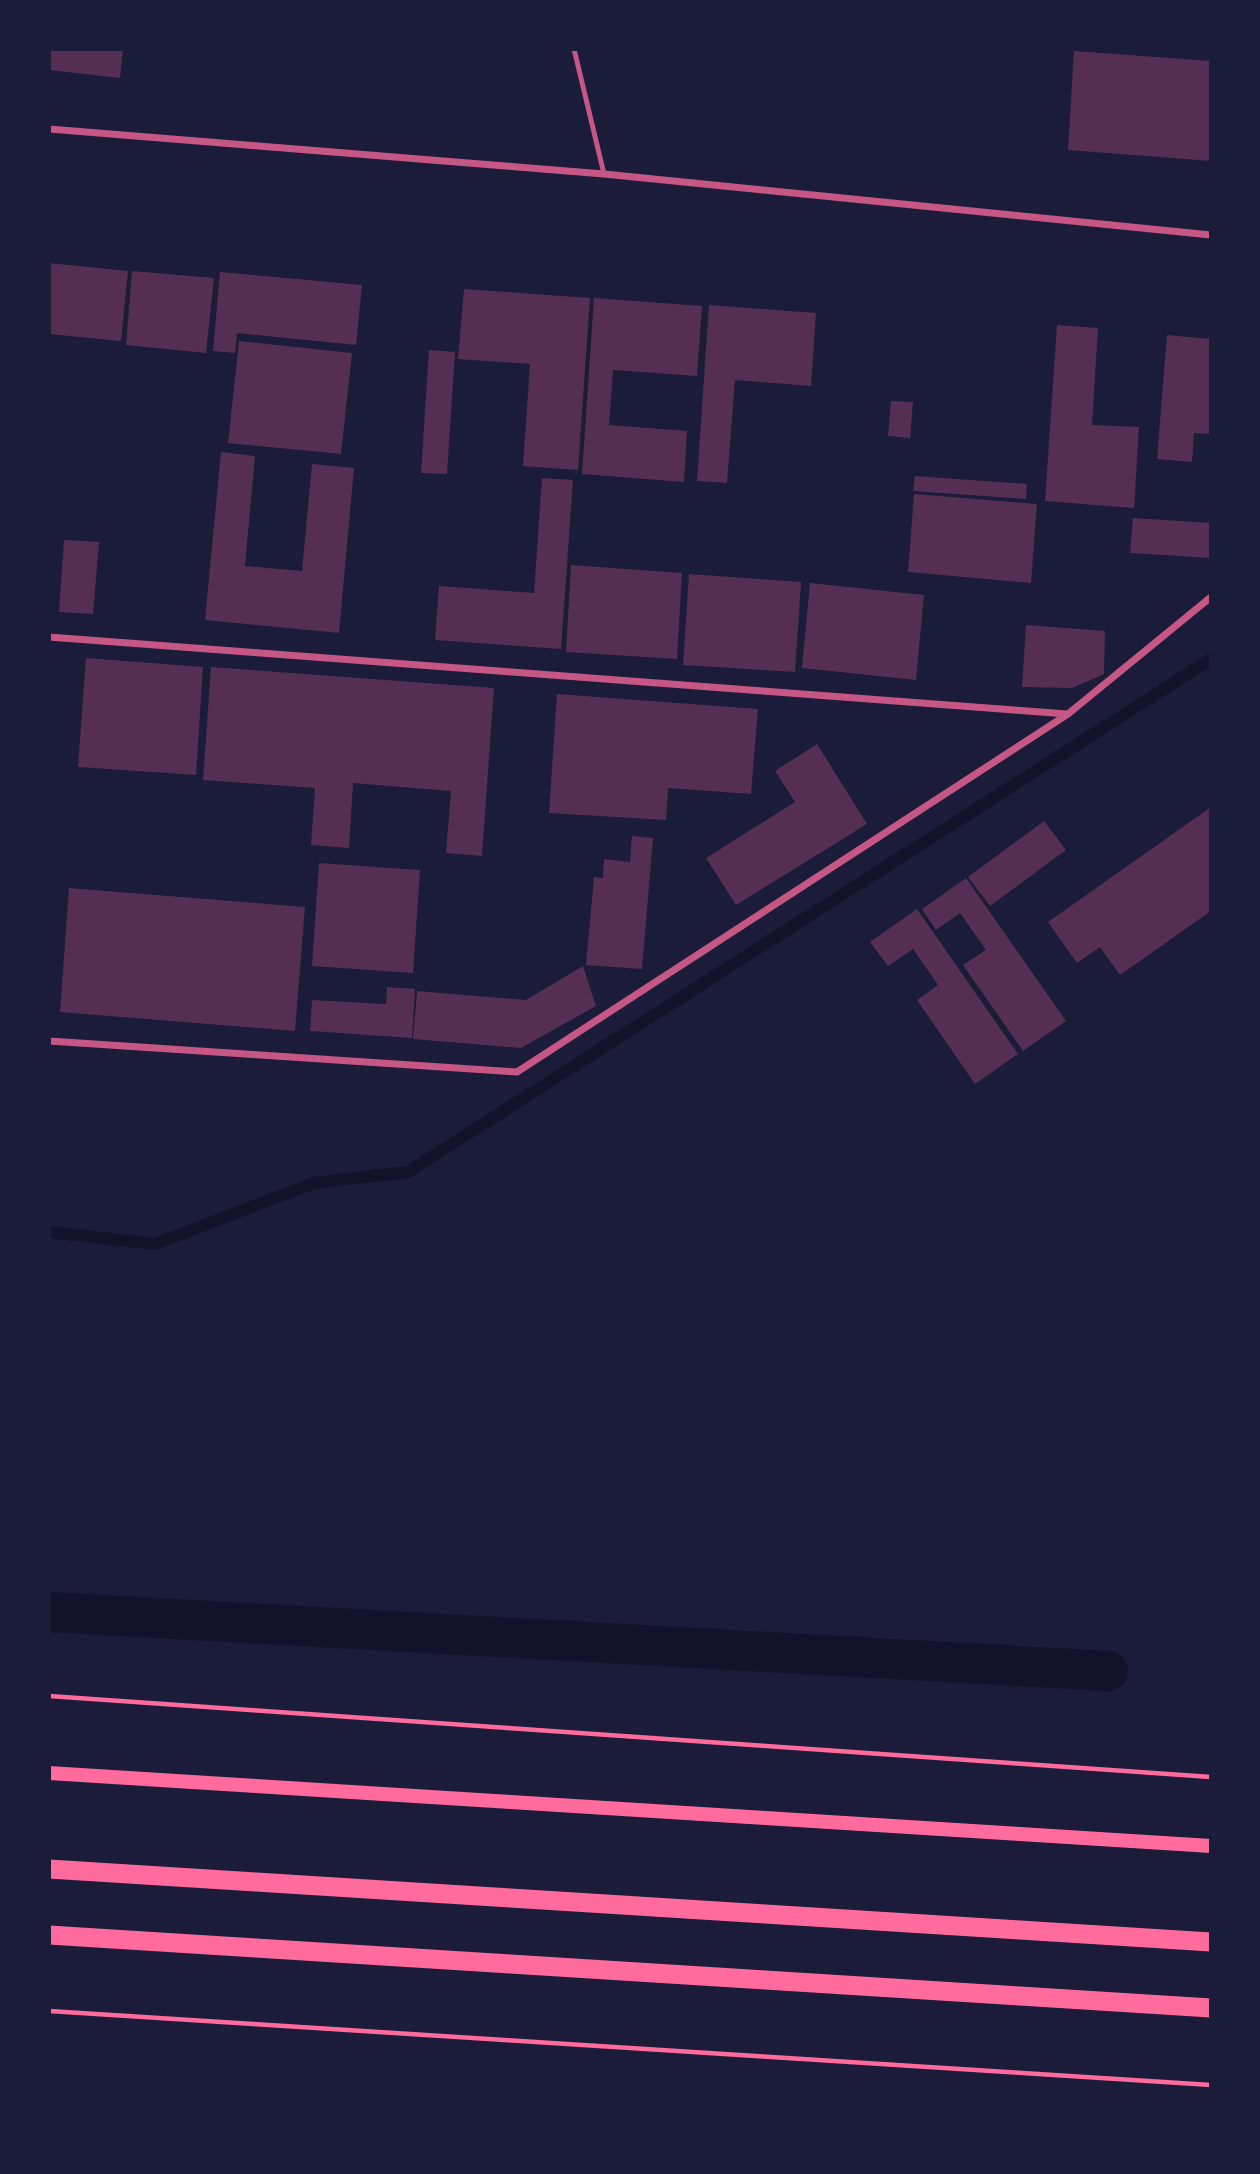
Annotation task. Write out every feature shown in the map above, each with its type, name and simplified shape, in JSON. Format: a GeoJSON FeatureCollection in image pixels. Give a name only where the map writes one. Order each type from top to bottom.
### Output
{"type":"FeatureCollection","features":[{"type":"Feature","properties":{"kind":"highway"},"geometry":{"type":"LineString","coordinates":[[49,1869],[1211,1942]]}},
{"type":"Feature","properties":{"kind":"highway"},"geometry":{"type":"LineString","coordinates":[[49,1935],[1211,2008]]}},
{"type":"Feature","properties":{"kind":"main road"},"geometry":{"type":"LineString","coordinates":[[49,1773],[1211,1846]]}},
{"type":"Feature","properties":{"kind":"street"},"geometry":{"type":"LineString","coordinates":[[49,130],[604,174],[1211,235]]}},
{"type":"Feature","properties":{"kind":"street"},"geometry":{"type":"LineString","coordinates":[[49,1041],[517,1072],[1068,714],[1211,597]]}},
{"type":"Feature","properties":{"kind":"street"},"geometry":{"type":"LineString","coordinates":[[49,638],[1068,714]]}},
{"type":"Feature","properties":{"kind":"lane"},"geometry":{"type":"LineString","coordinates":[[574,49],[604,174]]}},
{"type":"Feature","properties":{"kind":"path"},"geometry":{"type":"LineString","coordinates":[[49,1696],[1211,1777]]}},
{"type":"Feature","properties":{"kind":"path"},"geometry":{"type":"LineString","coordinates":[[49,2011],[1211,2085]]}},
{"type":"Feature","properties":{"kind":"building"},"geometry":{"type":"Polygon","coordinates":[[[49,49],[123,49],[120,78],[49,70],[49,49]]]}},
{"type":"Feature","properties":{"kind":"building"},"geometry":{"type":"Polygon","coordinates":[[[1074,51],[1211,61],[1211,161],[1068,150],[1074,51]]]}},
{"type":"Feature","properties":{"kind":"building"},"geometry":{"type":"Polygon","coordinates":[[[49,263],[128,271],[121,341],[49,334],[49,263]]]}},
{"type":"Feature","properties":{"kind":"building"},"geometry":{"type":"Polygon","coordinates":[[[132,271],[214,278],[206,353],[126,345],[132,271]]]}},
{"type":"Feature","properties":{"kind":"building"},"geometry":{"type":"Polygon","coordinates":[[[220,272],[362,285],[356,345],[237,333],[235,353],[213,351],[220,272]]]}},
{"type":"Feature","properties":{"kind":"building"},"geometry":{"type":"Polygon","coordinates":[[[464,289],[590,298],[578,470],[523,466],[530,364],[458,359],[464,289]]]}},
{"type":"Feature","properties":{"kind":"building"},"geometry":{"type":"Polygon","coordinates":[[[594,298],[702,306],[697,376],[613,370],[609,425],[687,431],[684,482],[582,474],[594,298]]]}},
{"type":"Feature","properties":{"kind":"building"},"geometry":{"type":"Polygon","coordinates":[[[709,305],[816,313],[811,386],[735,380],[727,483],[697,481],[709,305]]]}},
{"type":"Feature","properties":{"kind":"building"},"geometry":{"type":"Polygon","coordinates":[[[1057,325],[1098,328],[1092,425],[1139,427],[1134,508],[1045,501],[1057,325]]]}},
{"type":"Feature","properties":{"kind":"building"},"geometry":{"type":"Polygon","coordinates":[[[1167,335],[1211,339],[1211,434],[1194,433],[1192,462],[1157,459],[1167,335]]]}},
{"type":"Feature","properties":{"kind":"building"},"geometry":{"type":"Polygon","coordinates":[[[239,341],[352,353],[341,454],[228,443],[239,341]]]}},
{"type":"Feature","properties":{"kind":"building"},"geometry":{"type":"Polygon","coordinates":[[[429,350],[455,352],[447,474],[421,473],[429,350]]]}},
{"type":"Feature","properties":{"kind":"building"},"geometry":{"type":"Polygon","coordinates":[[[891,401],[913,402],[910,438],[888,436],[891,401]]]}},
{"type":"Feature","properties":{"kind":"building"},"geometry":{"type":"Polygon","coordinates":[[[221,452],[255,456],[245,566],[302,571],[312,464],[354,468],[339,633],[205,620],[221,452]]]}},
{"type":"Feature","properties":{"kind":"building"},"geometry":{"type":"Polygon","coordinates":[[[915,476],[1027,484],[1026,499],[913,491],[915,476]]]}},
{"type":"Feature","properties":{"kind":"building"},"geometry":{"type":"Polygon","coordinates":[[[542,478],[573,480],[561,649],[435,640],[439,586],[534,593],[542,478]]]}},
{"type":"Feature","properties":{"kind":"building"},"geometry":{"type":"Polygon","coordinates":[[[914,494],[1037,504],[1031,583],[908,572],[914,494]]]}},
{"type":"Feature","properties":{"kind":"building"},"geometry":{"type":"Polygon","coordinates":[[[1133,518],[1211,523],[1211,558],[1130,553],[1133,518]]]}},
{"type":"Feature","properties":{"kind":"building"},"geometry":{"type":"Polygon","coordinates":[[[64,540],[99,542],[93,614],[59,612],[64,540]]]}},
{"type":"Feature","properties":{"kind":"building"},"geometry":{"type":"Polygon","coordinates":[[[571,565],[682,573],[677,659],[566,652],[571,565]]]}},
{"type":"Feature","properties":{"kind":"building"},"geometry":{"type":"Polygon","coordinates":[[[689,574],[801,582],[795,672],[683,665],[689,574]]]}},
{"type":"Feature","properties":{"kind":"building"},"geometry":{"type":"Polygon","coordinates":[[[810,583],[924,595],[916,680],[802,668],[810,583]]]}},
{"type":"Feature","properties":{"kind":"building"},"geometry":{"type":"Polygon","coordinates":[[[1026,625],[1105,631],[1104,674],[1072,688],[1022,687],[1026,625]]]}},
{"type":"Feature","properties":{"kind":"building"},"geometry":{"type":"Polygon","coordinates":[[[86,658],[203,667],[196,775],[78,767],[86,658]]]}},
{"type":"Feature","properties":{"kind":"building"},"geometry":{"type":"Polygon","coordinates":[[[211,667],[494,688],[482,856],[446,853],[451,791],[353,783],[349,848],[311,845],[315,788],[203,780],[211,667]]]}},
{"type":"Feature","properties":{"kind":"building"},"geometry":{"type":"Polygon","coordinates":[[[557,694],[758,709],[751,794],[668,788],[666,820],[549,813],[557,694]]]}},
{"type":"Feature","properties":{"kind":"building"},"geometry":{"type":"Polygon","coordinates":[[[817,744],[867,824],[736,905],[706,858],[795,802],[775,771],[817,744]]]}},
{"type":"Feature","properties":{"kind":"building"},"geometry":{"type":"Polygon","coordinates":[[[1211,807],[1211,911],[1120,975],[1100,947],[1077,963],[1048,922],[1211,807]]]}},
{"type":"Feature","properties":{"kind":"building"},"geometry":{"type":"Polygon","coordinates":[[[1044,821],[1066,850],[990,906],[968,877],[1044,821]]]}},
{"type":"Feature","properties":{"kind":"building"},"geometry":{"type":"Polygon","coordinates":[[[632,836],[653,838],[642,969],[586,965],[594,877],[603,878],[604,859],[630,862],[632,836]]]}},
{"type":"Feature","properties":{"kind":"building"},"geometry":{"type":"Polygon","coordinates":[[[319,863],[420,870],[413,973],[312,966],[319,863]]]}},
{"type":"Feature","properties":{"kind":"building"},"geometry":{"type":"Polygon","coordinates":[[[966,878],[1066,1021],[1023,1051],[963,965],[986,950],[960,913],[936,930],[922,909],[966,878]]]}},
{"type":"Feature","properties":{"kind":"building"},"geometry":{"type":"Polygon","coordinates":[[[69,888],[305,907],[295,1031],[60,1012],[69,888]]]}},
{"type":"Feature","properties":{"kind":"building"},"geometry":{"type":"Polygon","coordinates":[[[917,909],[1018,1054],[975,1084],[917,1000],[938,985],[913,949],[888,966],[870,942],[917,909]]]}},
{"type":"Feature","properties":{"kind":"building"},"geometry":{"type":"Polygon","coordinates":[[[583,966],[596,1006],[521,1048],[413,1039],[417,991],[526,1000],[583,966]]]}},
{"type":"Feature","properties":{"kind":"building"},"geometry":{"type":"Polygon","coordinates":[[[387,987],[415,989],[412,1038],[310,1031],[312,1000],[386,1004],[387,987]]]}},
{"type":"Feature","properties":{"kind":"waterway"},"geometry":{"type":"LineString","coordinates":[[49,1232],[155,1244],[314,1183],[408,1172],[1211,659]]}},
{"type":"Feature","properties":{"kind":"waterway"},"geometry":{"type":"LineString","coordinates":[[49,1612],[1108,1671]]}}]}
